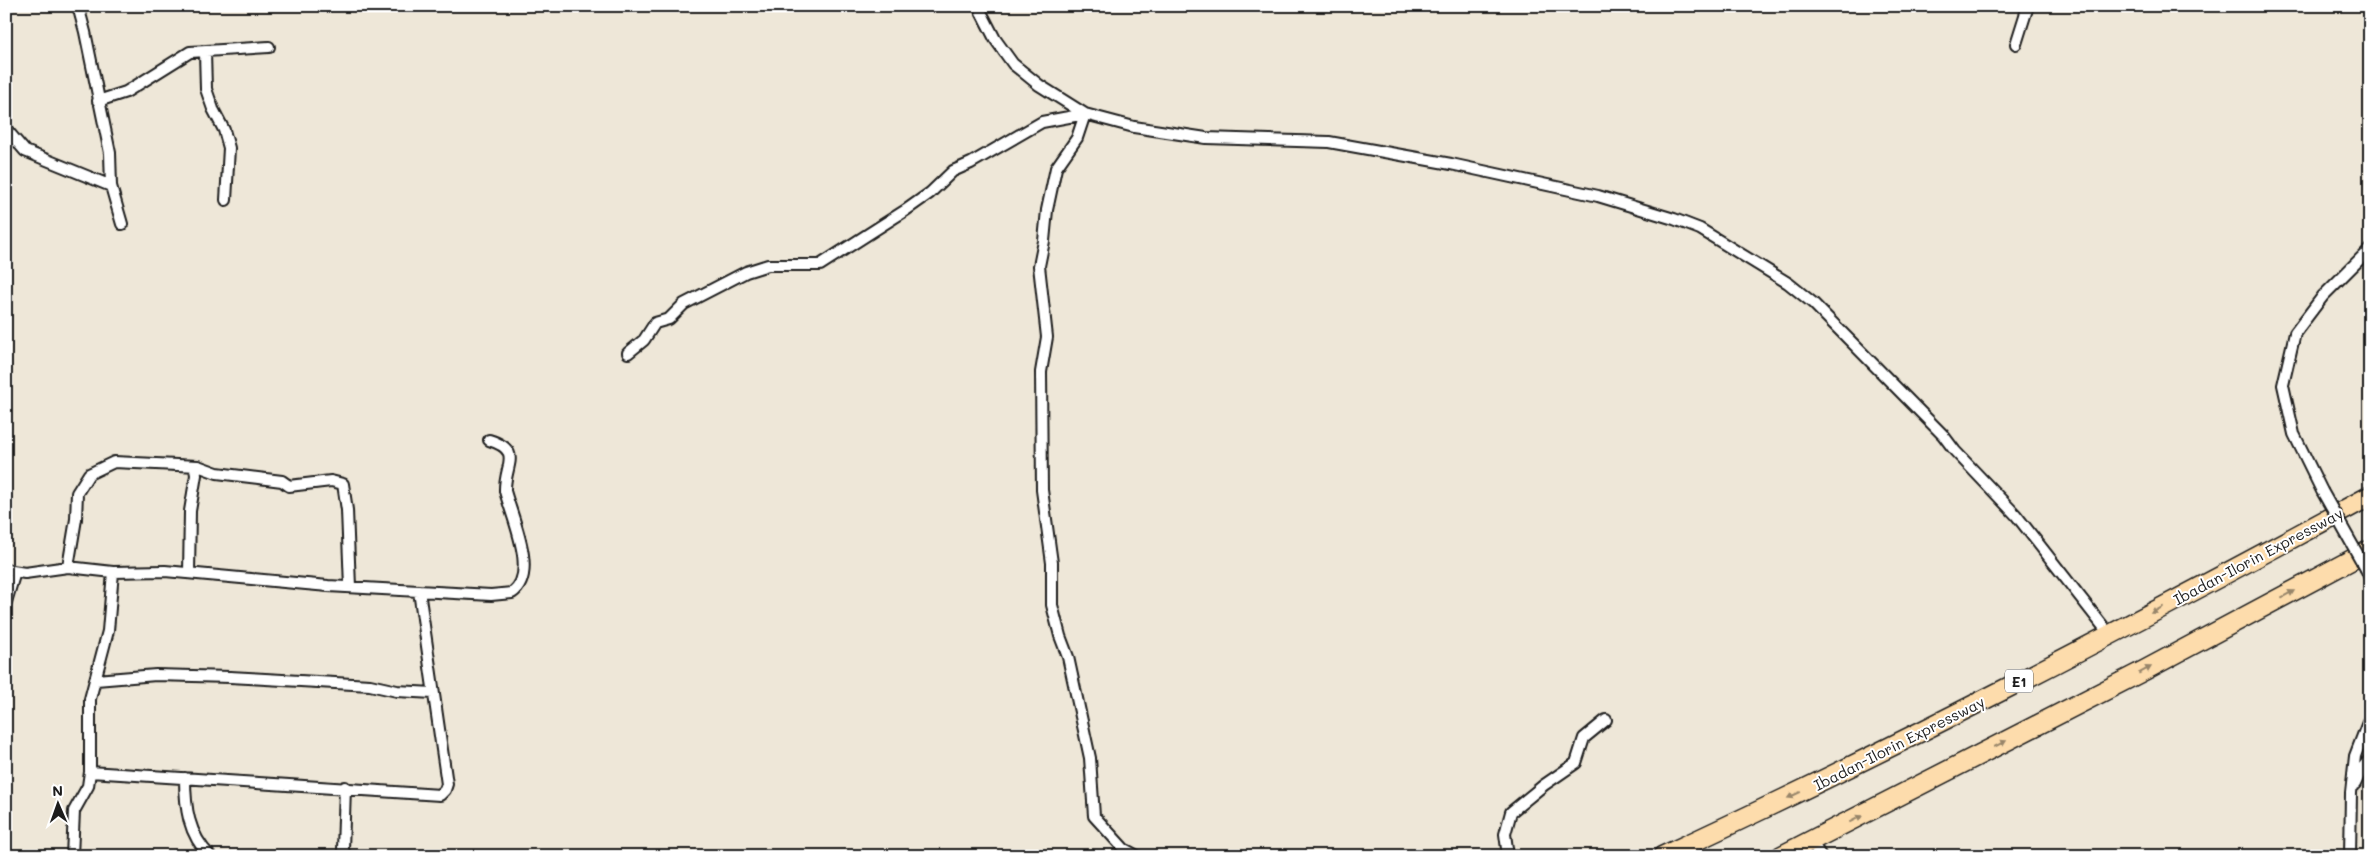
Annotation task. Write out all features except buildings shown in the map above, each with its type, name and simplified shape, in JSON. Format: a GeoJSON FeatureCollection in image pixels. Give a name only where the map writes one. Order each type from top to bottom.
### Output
{"type":"FeatureCollection","features":[{"type":"Feature","properties":{"kind":"highway","name":"Ibadan-Ilorin Expressway"},"geometry":{"type":"LineString","coordinates":[[1663,856],[1821,782],[2110,635],[2370,496]]}},
{"type":"Feature","properties":{"kind":"highway"},"geometry":{"type":"LineString","coordinates":[[1781,856],[1816,849],[2370,550]]}},
{"type":"Feature","properties":{"kind":"street"},"geometry":{"type":"LineString","coordinates":[[78,6],[110,153],[111,186],[122,224]]}},
{"type":"Feature","properties":{"kind":"street"},"geometry":{"type":"LineString","coordinates":[[978,6],[995,39],[1014,64],[1039,85],[1085,114],[1134,127],[1206,138],[1329,142],[1451,164],[1598,196],[1674,219],[1700,229],[1788,283],[1813,303],[1943,435],[1955,451],[2016,515],[2110,635]]}},
{"type":"Feature","properties":{"kind":"street"},"geometry":{"type":"LineString","coordinates":[[2016,44],[2028,6]]}},
{"type":"Feature","properties":{"kind":"street"},"geometry":{"type":"LineString","coordinates":[[98,100],[126,92],[190,52],[269,46]]}},
{"type":"Feature","properties":{"kind":"street"},"geometry":{"type":"LineString","coordinates":[[205,52],[206,89],[213,109],[224,130],[229,148],[226,200]]}},
{"type":"Feature","properties":{"kind":"street"},"geometry":{"type":"LineString","coordinates":[[628,353],[644,340],[655,323],[669,319],[684,304],[721,284],[768,264],[820,264],[906,210],[930,193],[953,171],[971,163],[1042,122],[1085,114]]}},
{"type":"Feature","properties":{"kind":"street"},"geometry":{"type":"LineString","coordinates":[[1085,114],[1076,138],[1056,168],[1047,210],[1039,266],[1047,337],[1040,372],[1042,490],[1052,563],[1052,605],[1060,636],[1068,656],[1090,758],[1094,816],[1124,849],[1136,856]]}},
{"type":"Feature","properties":{"kind":"street"},"geometry":{"type":"LineString","coordinates":[[6,129],[25,151],[111,186]]}},
{"type":"Feature","properties":{"kind":"street"},"geometry":{"type":"LineString","coordinates":[[2368,574],[2322,491],[2294,434],[2283,385],[2295,332],[2323,296],[2370,249]]}},
{"type":"Feature","properties":{"kind":"street"},"geometry":{"type":"LineString","coordinates":[[6,602],[10,571],[25,573],[68,567],[112,572],[165,571],[350,587],[512,594],[522,582],[525,566],[505,491],[505,482],[511,456],[509,450],[502,444],[490,440]]}},
{"type":"Feature","properties":{"kind":"street"},"geometry":{"type":"LineString","coordinates":[[68,567],[76,519],[77,493],[89,474],[114,462],[198,466],[217,473],[282,481],[289,486],[331,481],[343,484],[347,510],[350,587]]}},
{"type":"Feature","properties":{"kind":"street"},"geometry":{"type":"LineString","coordinates":[[188,573],[190,511],[196,475],[195,469],[198,466]]}},
{"type":"Feature","properties":{"kind":"street"},"geometry":{"type":"LineString","coordinates":[[72,856],[74,811],[88,786],[90,772],[90,699],[108,631],[112,572]]}},
{"type":"Feature","properties":{"kind":"street"},"geometry":{"type":"LineString","coordinates":[[90,772],[345,787],[440,795],[445,790],[447,784],[419,591]]}},
{"type":"Feature","properties":{"kind":"street"},"geometry":{"type":"LineString","coordinates":[[96,680],[156,675],[221,677],[370,685],[397,690],[433,693]]}},
{"type":"Feature","properties":{"kind":"street"},"geometry":{"type":"LineString","coordinates":[[2350,856],[2351,793],[2355,756],[2370,717]]}},
{"type":"Feature","properties":{"kind":"street"},"geometry":{"type":"LineString","coordinates":[[1508,856],[1505,834],[1512,812],[1544,785],[1576,763],[1584,738],[1606,720]]}},
{"type":"Feature","properties":{"kind":"street"},"geometry":{"type":"LineString","coordinates":[[2351,793],[2363,767],[2370,759]]}},
{"type":"Feature","properties":{"kind":"street"},"geometry":{"type":"LineString","coordinates":[[185,778],[185,803],[189,824],[204,850],[210,856]]}},
{"type":"Feature","properties":{"kind":"street"},"geometry":{"type":"LineString","coordinates":[[345,787],[343,850],[346,856]]}}]}
